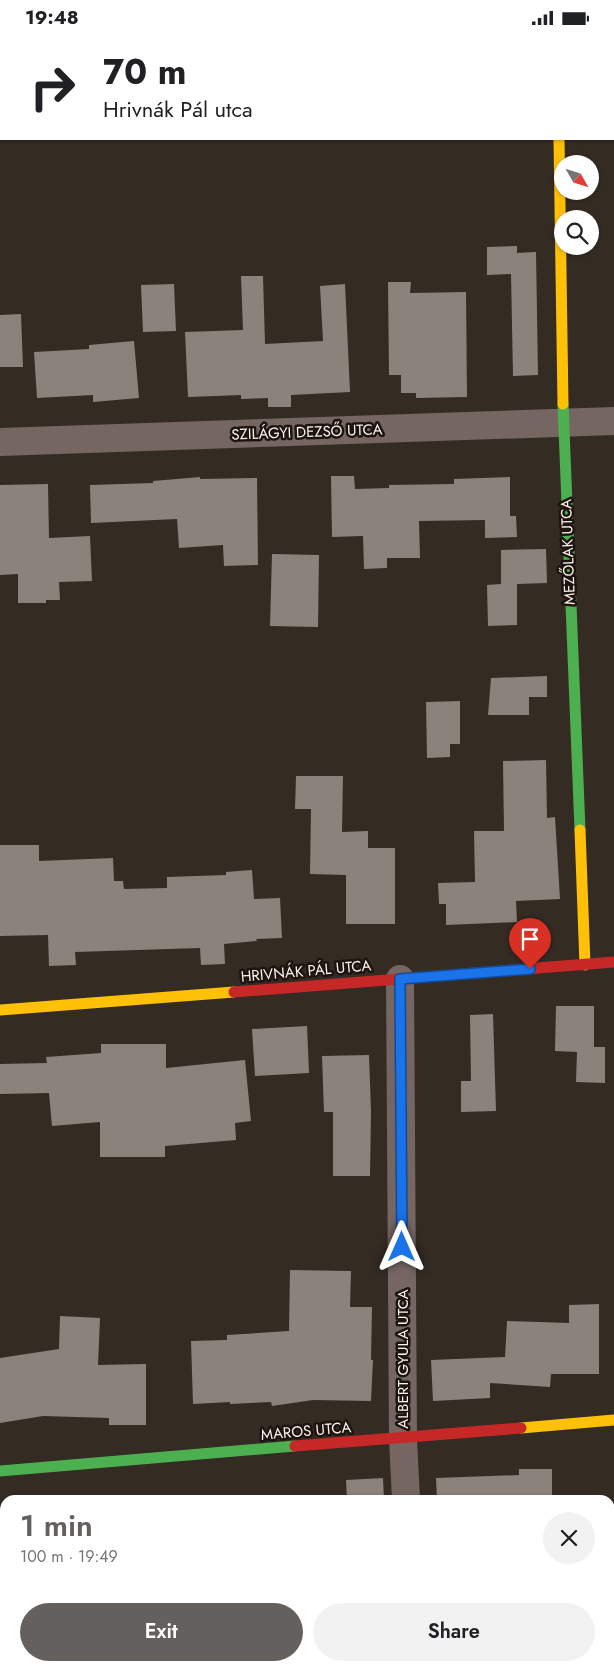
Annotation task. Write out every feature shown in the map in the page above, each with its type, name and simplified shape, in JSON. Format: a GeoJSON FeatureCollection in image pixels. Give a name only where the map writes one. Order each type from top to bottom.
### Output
{"type":"FeatureCollection","features":[{"type":"Feature","properties":{"kind":"street","name":"MEZŐLAK UTCA"},"geometry":{"type":"LineString","coordinates":[[560,140],[562,423],[585,965]]}},
{"type":"Feature","properties":{"kind":"street","name":"SZILÁGYI DEZSŐ UTCA"},"geometry":{"type":"LineString","coordinates":[[0,442],[614,421]]}},
{"type":"Feature","properties":{"kind":"street","name":"HRIVNÁK PÁL UTCA"},"geometry":{"type":"LineString","coordinates":[[0,1011],[614,962]]}},
{"type":"Feature","properties":{"kind":"street","name":"ALBERT GYULA UTCA"},"geometry":{"type":"LineString","coordinates":[[400,979],[403,1439],[406,1495]]}},
{"type":"Feature","properties":{"kind":"street","name":"MAROS UTCA"},"geometry":{"type":"LineString","coordinates":[[0,1471],[614,1421]]}},
{"type":"Feature","properties":{"kind":"building"},"geometry":{"type":"Polygon","coordinates":[[[517,246],[517,253],[536,252],[538,375],[513,376],[511,274],[487,275],[487,247],[517,246]]]}},
{"type":"Feature","properties":{"kind":"building"},"geometry":{"type":"Polygon","coordinates":[[[241,276],[263,276],[265,344],[323,341],[320,286],[345,284],[350,392],[291,395],[291,407],[268,407],[268,398],[241,399],[241,395],[188,397],[185,332],[243,330],[241,276]]]}},
{"type":"Feature","properties":{"kind":"building"},"geometry":{"type":"Polygon","coordinates":[[[388,282],[411,282],[410,293],[466,292],[467,397],[416,398],[416,393],[401,393],[401,375],[389,375],[388,282]]]}},
{"type":"Feature","properties":{"kind":"building"},"geometry":{"type":"Polygon","coordinates":[[[174,284],[176,331],[143,332],[141,285],[174,284]]]}},
{"type":"Feature","properties":{"kind":"building"},"geometry":{"type":"Polygon","coordinates":[[[21,314],[23,367],[0,367],[0,315],[21,314]]]}},
{"type":"Feature","properties":{"kind":"building"},"geometry":{"type":"Polygon","coordinates":[[[134,341],[139,398],[93,402],[93,395],[37,398],[34,352],[89,349],[89,345],[134,341]]]}},
{"type":"Feature","properties":{"kind":"building"},"geometry":{"type":"Polygon","coordinates":[[[331,476],[354,476],[355,489],[389,488],[389,485],[454,484],[454,479],[510,477],[510,516],[516,516],[517,537],[485,538],[485,520],[419,521],[420,558],[387,558],[387,568],[364,569],[363,536],[332,537],[331,476]]]}},
{"type":"Feature","properties":{"kind":"building"},"geometry":{"type":"Polygon","coordinates":[[[200,477],[200,479],[257,478],[258,565],[224,566],[223,545],[179,548],[177,519],[91,523],[90,485],[153,483],[153,481],[200,477]]]}},
{"type":"Feature","properties":{"kind":"building"},"geometry":{"type":"Polygon","coordinates":[[[48,484],[49,538],[90,536],[92,581],[59,582],[60,600],[46,600],[46,603],[18,603],[18,574],[0,575],[0,485],[48,484]]]}},
{"type":"Feature","properties":{"kind":"building"},"geometry":{"type":"Polygon","coordinates":[[[546,549],[547,583],[517,584],[517,625],[488,626],[487,585],[501,584],[501,550],[546,549]]]}},
{"type":"Feature","properties":{"kind":"building"},"geometry":{"type":"Polygon","coordinates":[[[272,554],[319,555],[318,627],[270,626],[272,554]]]}},
{"type":"Feature","properties":{"kind":"building"},"geometry":{"type":"Polygon","coordinates":[[[547,676],[547,697],[529,697],[529,715],[488,715],[491,678],[547,676]]]}},
{"type":"Feature","properties":{"kind":"building"},"geometry":{"type":"Polygon","coordinates":[[[460,701],[460,744],[450,744],[450,757],[427,758],[426,702],[460,701]]]}},
{"type":"Feature","properties":{"kind":"building"},"geometry":{"type":"Polygon","coordinates":[[[546,760],[547,818],[555,817],[560,899],[516,901],[517,922],[446,925],[446,904],[439,904],[438,883],[475,882],[474,831],[504,831],[503,761],[546,760]]]}},
{"type":"Feature","properties":{"kind":"building"},"geometry":{"type":"Polygon","coordinates":[[[296,776],[343,776],[342,832],[368,831],[368,848],[395,848],[395,924],[346,924],[346,875],[310,874],[311,809],[295,809],[296,776]]]}},
{"type":"Feature","properties":{"kind":"building"},"geometry":{"type":"Polygon","coordinates":[[[0,845],[39,845],[39,861],[113,858],[114,881],[123,881],[124,889],[167,888],[167,877],[226,875],[226,872],[252,870],[254,899],[280,898],[282,938],[256,939],[257,941],[224,944],[225,964],[201,965],[200,948],[75,952],[76,965],[49,966],[48,935],[0,936],[0,845]]]}},
{"type":"Feature","properties":{"kind":"building"},"geometry":{"type":"Polygon","coordinates":[[[556,1006],[594,1006],[594,1047],[605,1047],[605,1083],[576,1082],[577,1052],[555,1051],[556,1006]]]}},
{"type":"Feature","properties":{"kind":"building"},"geometry":{"type":"Polygon","coordinates":[[[493,1014],[496,1111],[461,1112],[461,1081],[471,1081],[470,1015],[493,1014]]]}},
{"type":"Feature","properties":{"kind":"building"},"geometry":{"type":"Polygon","coordinates":[[[307,1026],[309,1073],[255,1076],[252,1029],[307,1026]]]}},
{"type":"Feature","properties":{"kind":"building"},"geometry":{"type":"Polygon","coordinates":[[[101,1044],[166,1044],[166,1068],[245,1060],[251,1121],[235,1123],[236,1140],[165,1146],[165,1157],[100,1157],[100,1122],[52,1126],[49,1093],[0,1094],[0,1064],[47,1063],[46,1057],[101,1053],[101,1044]]]}},
{"type":"Feature","properties":{"kind":"building"},"geometry":{"type":"Polygon","coordinates":[[[369,1055],[371,1111],[370,1176],[333,1176],[333,1112],[324,1112],[322,1056],[369,1055]]]}},
{"type":"Feature","properties":{"kind":"building"},"geometry":{"type":"Polygon","coordinates":[[[290,1270],[351,1271],[350,1307],[372,1307],[371,1360],[373,1360],[371,1401],[313,1400],[272,1406],[271,1402],[193,1404],[191,1341],[227,1340],[227,1335],[289,1331],[290,1270]]]}},
{"type":"Feature","properties":{"kind":"building"},"geometry":{"type":"Polygon","coordinates":[[[599,1304],[599,1374],[551,1374],[550,1387],[490,1383],[490,1398],[433,1401],[431,1360],[505,1357],[507,1321],[569,1323],[569,1305],[599,1304]]]}},
{"type":"Feature","properties":{"kind":"building"},"geometry":{"type":"Polygon","coordinates":[[[60,1316],[100,1318],[98,1365],[146,1364],[146,1425],[109,1425],[109,1418],[43,1416],[0,1423],[0,1358],[59,1349],[60,1316]]]}},
{"type":"Feature","properties":{"kind":"building"},"geometry":{"type":"Polygon","coordinates":[[[519,1469],[552,1469],[552,1495],[437,1495],[436,1478],[519,1475],[519,1469]]]}},
{"type":"Feature","properties":{"kind":"building"},"geometry":{"type":"Polygon","coordinates":[[[383,1478],[384,1495],[347,1495],[346,1480],[383,1478]]]}},
{"type":"Feature","properties":{"kind":"traffic: fast"},"geometry":{"type":"LineString","coordinates":[[563,404],[580,830]]}},
{"type":"Feature","properties":{"kind":"traffic: fast"},"geometry":{"type":"LineString","coordinates":[[0,1471],[295,1446]]}},
{"type":"Feature","properties":{"kind":"traffic: slow"},"geometry":{"type":"LineString","coordinates":[[559,140],[563,404]]}},
{"type":"Feature","properties":{"kind":"traffic: slow"},"geometry":{"type":"LineString","coordinates":[[580,830],[585,965]]}},
{"type":"Feature","properties":{"kind":"traffic: slow"},"geometry":{"type":"LineString","coordinates":[[0,1010],[234,992]]}},
{"type":"Feature","properties":{"kind":"traffic: slow"},"geometry":{"type":"LineString","coordinates":[[521,1428],[614,1420]]}},
{"type":"Feature","properties":{"kind":"traffic: jam"},"geometry":{"type":"LineString","coordinates":[[234,992],[614,962]]}},
{"type":"Feature","properties":{"kind":"traffic: jam"},"geometry":{"type":"LineString","coordinates":[[295,1446],[521,1428]]}},
{"type":"Feature","properties":{"kind":"route"},"geometry":{"type":"LineString","coordinates":[[402,1247],[400,979],[530,969]]}}]}
